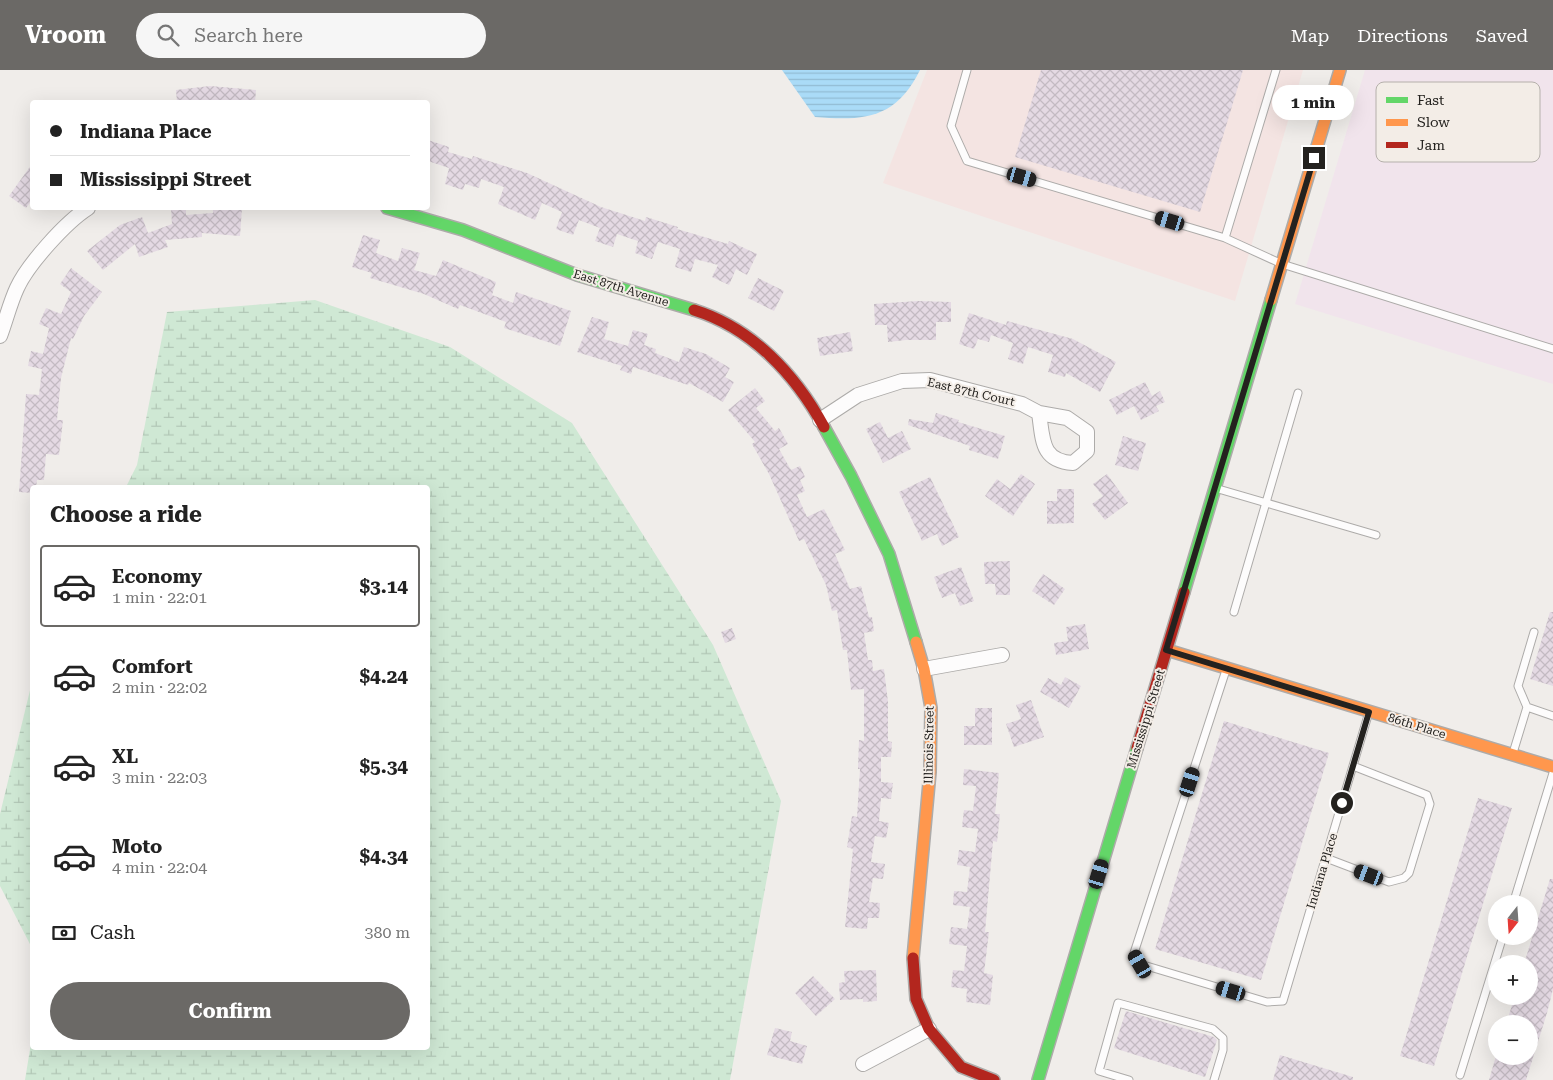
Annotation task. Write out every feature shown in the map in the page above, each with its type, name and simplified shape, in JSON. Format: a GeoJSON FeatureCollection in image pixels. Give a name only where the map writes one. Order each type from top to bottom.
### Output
{"type":"FeatureCollection","features":[{"type":"Feature","properties":{"kind":"street","name":"Mississippi Street"},"geometry":{"type":"LineString","coordinates":[[1038,1080],[1340,70]]}},
{"type":"Feature","properties":{"kind":"street"},"geometry":{"type":"LineString","coordinates":[[0,336],[18,287],[47,247],[76,215],[85,210]]}},
{"type":"Feature","properties":{"kind":"street","name":"East 87th Avenue"},"geometry":{"type":"LineString","coordinates":[[394,210],[463,230],[577,276],[716,317],[749,336],[763,348],[795,382],[820,420]]}},
{"type":"Feature","properties":{"kind":"street","name":"East 87th Court"},"geometry":{"type":"LineString","coordinates":[[820,420],[858,395],[902,381],[930,380],[1022,404],[1039,413]]}},
{"type":"Feature","properties":{"kind":"street","name":"Illinois Street"},"geometry":{"type":"LineString","coordinates":[[820,420],[852,476],[889,554],[924,668],[931,708],[930,772],[913,964],[916,999],[930,1029],[942,1048],[960,1066],[994,1080]]}},
{"type":"Feature","properties":{"kind":"street","name":"86th Place"},"geometry":{"type":"LineString","coordinates":[[1166,650],[1553,767]]}},
{"type":"Feature","properties":{"kind":"street"},"geometry":{"type":"LineString","coordinates":[[924,668],[1002,655]]}},
{"type":"Feature","properties":{"kind":"street"},"geometry":{"type":"LineString","coordinates":[[863,1064],[930,1029]]}},
{"type":"Feature","properties":{"kind":"lane"},"geometry":{"type":"LineString","coordinates":[[967,70],[951,126],[967,161],[1225,238],[1282,264],[1553,348]]}},
{"type":"Feature","properties":{"kind":"lane"},"geometry":{"type":"LineString","coordinates":[[1225,238],[1276,70]]}},
{"type":"Feature","properties":{"kind":"lane"},"geometry":{"type":"LineString","coordinates":[[1234,612],[1298,393]]}},
{"type":"Feature","properties":{"kind":"lane"},"geometry":{"type":"LineString","coordinates":[[1215,488],[1376,535]]}},
{"type":"Feature","properties":{"kind":"lane"},"geometry":{"type":"LineString","coordinates":[[1512,755],[1528,707],[1518,686],[1534,632]]}},
{"type":"Feature","properties":{"kind":"lane","name":"Indiana Place"},"geometry":{"type":"LineString","coordinates":[[1227,668],[1134,953],[1140,964],[1267,1002],[1283,1001],[1369,712]]}},
{"type":"Feature","properties":{"kind":"lane"},"geometry":{"type":"LineString","coordinates":[[1528,707],[1553,716]]}},
{"type":"Feature","properties":{"kind":"lane"},"geometry":{"type":"LineString","coordinates":[[1326,858],[1389,882],[1404,878],[1409,873],[1430,804],[1430,799],[1427,795],[1353,766]]}},
{"type":"Feature","properties":{"kind":"lane"},"geometry":{"type":"LineString","coordinates":[[1516,895],[1553,773]]}},
{"type":"Feature","properties":{"kind":"lane"},"geometry":{"type":"LineString","coordinates":[[1460,1075],[1500,945]]}},
{"type":"Feature","properties":{"kind":"lane"},"geometry":{"type":"LineString","coordinates":[[1129,1080],[1099,1071],[1118,1003],[1213,1029],[1223,1038],[1223,1050],[1214,1080]]}},
{"type":"Feature","properties":{"kind":"shaded area"},"geometry":{"type":"Polygon","coordinates":[[[927,70],[1303,70],[1235,301],[883,183],[927,70]]]}},
{"type":"Feature","properties":{"kind":"shaded area"},"geometry":{"type":"Polygon","coordinates":[[[1365,70],[1553,70],[1553,384],[1295,304],[1365,70]]]}},
{"type":"Feature","properties":{"kind":"green space"},"geometry":{"type":"Polygon","coordinates":[[[315,300],[450,347],[572,423],[713,645],[781,801],[730,1080],[25,1080],[30,1049],[430,1050],[430,485],[127,485],[137,465],[167,312],[315,300]]]}},
{"type":"Feature","properties":{"kind":"green space"},"geometry":{"type":"Polygon","coordinates":[[[30,690],[30,944],[0,886],[0,814],[30,690]]]}},
{"type":"Feature","properties":{"kind":"water"},"geometry":{"type":"Polygon","coordinates":[[[782,70],[920,70],[911,86],[900,99],[889,107],[863,117],[833,118],[815,117],[782,70]]]}},
{"type":"Feature","properties":{"kind":"building"},"geometry":{"type":"Polygon","coordinates":[[[1041,70],[1243,70],[1200,212],[1015,157],[1041,70]]]}},
{"type":"Feature","properties":{"kind":"building"},"geometry":{"type":"Polygon","coordinates":[[[210,86],[256,90],[255,100],[177,100],[176,90],[210,86]]]}},
{"type":"Feature","properties":{"kind":"building"},"geometry":{"type":"Polygon","coordinates":[[[430,141],[449,147],[448,152],[472,159],[473,156],[527,173],[601,207],[645,221],[646,217],[678,227],[677,229],[728,244],[729,241],[757,254],[747,275],[736,269],[729,285],[712,277],[718,265],[695,259],[691,272],[675,267],[680,249],[658,242],[652,259],[635,253],[638,241],[617,234],[613,247],[595,241],[600,228],[579,220],[573,235],[556,229],[562,212],[542,203],[535,220],[498,204],[504,187],[481,179],[479,188],[465,184],[463,190],[445,184],[449,168],[430,162],[430,141]]]}},
{"type":"Feature","properties":{"kind":"building"},"geometry":{"type":"Polygon","coordinates":[[[30,167],[30,203],[26,208],[9,196],[30,167]]]}},
{"type":"Feature","properties":{"kind":"building"},"geometry":{"type":"Polygon","coordinates":[[[171,210],[186,210],[186,215],[213,213],[213,210],[242,210],[240,236],[202,233],[202,237],[165,240],[168,247],[139,257],[135,244],[103,270],[87,251],[120,225],[142,217],[148,233],[172,224],[171,210]]]}},
{"type":"Feature","properties":{"kind":"building"},"geometry":{"type":"Polygon","coordinates":[[[363,235],[380,240],[376,253],[398,261],[402,248],[420,253],[414,270],[436,276],[443,260],[496,282],[492,295],[513,303],[516,292],[571,311],[560,346],[504,328],[506,322],[460,305],[458,309],[424,294],[370,278],[372,273],[352,267],[363,235]]]}},
{"type":"Feature","properties":{"kind":"building"},"geometry":{"type":"Polygon","coordinates":[[[71,268],[102,292],[84,316],[73,339],[71,338],[61,378],[57,420],[63,420],[59,455],[46,454],[44,480],[37,480],[36,485],[30,485],[30,493],[19,492],[26,394],[39,395],[42,369],[28,366],[31,351],[43,354],[49,328],[39,324],[46,308],[61,314],[71,292],[60,284],[71,268]]]}},
{"type":"Feature","properties":{"kind":"building"},"geometry":{"type":"Polygon","coordinates":[[[758,278],[784,291],[774,311],[748,298],[758,278]]]}},
{"type":"Feature","properties":{"kind":"building"},"geometry":{"type":"Polygon","coordinates":[[[918,301],[951,302],[951,322],[936,322],[936,340],[888,342],[887,325],[875,325],[874,304],[918,301]]]}},
{"type":"Feature","properties":{"kind":"building"},"geometry":{"type":"Polygon","coordinates":[[[969,313],[1006,325],[1007,321],[1073,339],[1116,362],[1100,392],[1066,373],[1065,377],[1048,372],[1053,355],[1028,347],[1023,364],[1008,359],[1013,343],[991,335],[989,342],[978,339],[974,349],[959,344],[969,313]]]}},
{"type":"Feature","properties":{"kind":"building"},"geometry":{"type":"Polygon","coordinates":[[[592,317],[609,322],[604,339],[628,346],[633,330],[648,334],[644,345],[656,349],[655,353],[679,362],[684,347],[706,354],[730,368],[725,377],[734,382],[723,402],[689,383],[688,385],[633,367],[631,374],[620,370],[622,366],[577,352],[592,317]]]}},
{"type":"Feature","properties":{"kind":"building"},"geometry":{"type":"Polygon","coordinates":[[[850,332],[853,351],[820,356],[817,338],[850,332]]]}},
{"type":"Feature","properties":{"kind":"building"},"geometry":{"type":"Polygon","coordinates":[[[1145,382],[1152,396],[1160,391],[1165,402],[1156,406],[1159,411],[1141,420],[1134,406],[1117,415],[1109,400],[1145,382]]]}},
{"type":"Feature","properties":{"kind":"building"},"geometry":{"type":"Polygon","coordinates":[[[755,388],[765,401],[756,408],[775,431],[779,428],[788,444],[779,449],[791,470],[800,466],[805,477],[800,480],[805,491],[797,495],[807,517],[824,509],[845,550],[835,554],[850,589],[861,586],[869,617],[872,617],[874,631],[864,633],[868,660],[872,660],[873,671],[884,669],[888,702],[888,741],[892,742],[891,757],[881,757],[881,782],[893,783],[891,799],[881,798],[879,821],[889,823],[886,838],[875,836],[871,862],[885,864],[883,879],[873,878],[869,902],[880,903],[879,918],[868,918],[867,929],[845,927],[853,849],[847,847],[852,816],[857,817],[860,769],[858,769],[859,740],[864,741],[864,689],[851,690],[847,650],[843,650],[837,610],[832,611],[826,585],[804,539],[799,541],[769,474],[752,444],[755,442],[728,410],[755,388]]]}},
{"type":"Feature","properties":{"kind":"building"},"geometry":{"type":"Polygon","coordinates":[[[936,413],[959,420],[958,422],[1005,436],[998,459],[969,450],[970,446],[908,425],[909,419],[933,423],[936,413]]]}},
{"type":"Feature","properties":{"kind":"building"},"geometry":{"type":"Polygon","coordinates":[[[880,422],[888,438],[902,431],[911,449],[883,463],[866,429],[880,422]]]}},
{"type":"Feature","properties":{"kind":"building"},"geometry":{"type":"Polygon","coordinates":[[[1123,436],[1146,443],[1138,471],[1115,465],[1123,436]]]}},
{"type":"Feature","properties":{"kind":"building"},"geometry":{"type":"Polygon","coordinates":[[[1021,474],[1035,484],[1013,516],[985,496],[997,479],[1010,489],[1021,474]]]}},
{"type":"Feature","properties":{"kind":"building"},"geometry":{"type":"Polygon","coordinates":[[[1107,474],[1128,503],[1105,520],[1092,504],[1103,496],[1093,484],[1107,474]]]}},
{"type":"Feature","properties":{"kind":"building"},"geometry":{"type":"Polygon","coordinates":[[[930,477],[959,537],[942,546],[937,534],[922,541],[899,492],[930,477]]]}},
{"type":"Feature","properties":{"kind":"building"},"geometry":{"type":"Polygon","coordinates":[[[1057,489],[1074,489],[1074,523],[1047,524],[1047,501],[1057,501],[1057,489]]]}},
{"type":"Feature","properties":{"kind":"building"},"geometry":{"type":"Polygon","coordinates":[[[1010,561],[1010,595],[996,595],[995,584],[985,584],[984,562],[1010,561]]]}},
{"type":"Feature","properties":{"kind":"building"},"geometry":{"type":"Polygon","coordinates":[[[961,567],[974,601],[960,606],[955,593],[942,598],[934,577],[961,567]]]}},
{"type":"Feature","properties":{"kind":"building"},"geometry":{"type":"Polygon","coordinates":[[[1043,574],[1065,589],[1054,605],[1032,591],[1043,574]]]}},
{"type":"Feature","properties":{"kind":"building"},"geometry":{"type":"Polygon","coordinates":[[[1550,612],[1553,612],[1553,686],[1530,679],[1550,612]]]}},
{"type":"Feature","properties":{"kind":"building"},"geometry":{"type":"Polygon","coordinates":[[[1085,624],[1089,649],[1056,655],[1054,643],[1068,641],[1066,627],[1085,624]]]}},
{"type":"Feature","properties":{"kind":"building"},"geometry":{"type":"Polygon","coordinates":[[[732,628],[736,639],[725,643],[721,632],[732,628]]]}},
{"type":"Feature","properties":{"kind":"building"},"geometry":{"type":"Polygon","coordinates":[[[1065,677],[1081,686],[1069,708],[1040,692],[1048,678],[1061,685],[1065,677]]]}},
{"type":"Feature","properties":{"kind":"building"},"geometry":{"type":"Polygon","coordinates":[[[1031,700],[1044,737],[1014,747],[1006,724],[1021,719],[1016,705],[1031,700]]]}},
{"type":"Feature","properties":{"kind":"building"},"geometry":{"type":"Polygon","coordinates":[[[975,708],[992,708],[992,745],[964,745],[964,726],[975,726],[975,708]]]}},
{"type":"Feature","properties":{"kind":"building"},"geometry":{"type":"Polygon","coordinates":[[[1224,721],[1329,753],[1261,980],[1155,949],[1224,721]]]}},
{"type":"Feature","properties":{"kind":"building"},"geometry":{"type":"Polygon","coordinates":[[[964,769],[999,773],[995,814],[1000,814],[997,842],[993,841],[985,932],[989,932],[984,973],[993,975],[990,1005],[966,1002],[967,989],[951,987],[953,970],[964,971],[967,946],[949,944],[951,927],[967,929],[970,907],[953,905],[954,891],[967,892],[970,867],[957,865],[959,850],[975,852],[978,829],[962,827],[964,810],[973,811],[976,786],[963,785],[964,769]]]}},
{"type":"Feature","properties":{"kind":"building"},"geometry":{"type":"Polygon","coordinates":[[[1478,798],[1512,808],[1434,1066],[1400,1056],[1478,798]]]}},
{"type":"Feature","properties":{"kind":"building"},"geometry":{"type":"Polygon","coordinates":[[[1550,879],[1553,879],[1553,989],[1538,1042],[1538,1015],[1509,1015],[1512,1005],[1538,1005],[1538,955],[1527,955],[1530,945],[1538,945],[1538,918],[1550,879]]]}},
{"type":"Feature","properties":{"kind":"building"},"geometry":{"type":"Polygon","coordinates":[[[876,970],[877,1001],[863,1002],[863,999],[840,1000],[839,983],[845,982],[844,971],[876,970]]]}},
{"type":"Feature","properties":{"kind":"building"},"geometry":{"type":"Polygon","coordinates":[[[813,976],[835,999],[816,1016],[795,993],[813,976]]]}},
{"type":"Feature","properties":{"kind":"building"},"geometry":{"type":"Polygon","coordinates":[[[1126,1011],[1214,1037],[1217,1040],[1205,1077],[1114,1048],[1126,1011]]]}},
{"type":"Feature","properties":{"kind":"building"},"geometry":{"type":"Polygon","coordinates":[[[775,1028],[792,1032],[790,1041],[807,1046],[802,1064],[767,1055],[775,1028]]]}},
{"type":"Feature","properties":{"kind":"building"},"geometry":{"type":"Polygon","coordinates":[[[1280,1055],[1353,1077],[1353,1080],[1273,1080],[1280,1055]]]}},
{"type":"Feature","properties":{"kind":"building"},"geometry":{"type":"Polygon","coordinates":[[[1493,1065],[1531,1065],[1526,1080],[1489,1080],[1493,1065]]]}},
{"type":"Feature","properties":{"kind":"traffic: fast"},"geometry":{"type":"LineString","coordinates":[[394,210],[463,230],[577,275],[694,310]]}},
{"type":"Feature","properties":{"kind":"traffic: fast"},"geometry":{"type":"LineString","coordinates":[[1184,592],[1271,300]]}},
{"type":"Feature","properties":{"kind":"traffic: fast"},"geometry":{"type":"LineString","coordinates":[[824,427],[851,476],[889,554],[916,642]]}},
{"type":"Feature","properties":{"kind":"traffic: fast"},"geometry":{"type":"LineString","coordinates":[[1038,1080],[1137,748]]}},
{"type":"Feature","properties":{"kind":"traffic: slow"},"geometry":{"type":"LineString","coordinates":[[1271,300],[1340,70]]}},
{"type":"Feature","properties":{"kind":"traffic: slow"},"geometry":{"type":"LineString","coordinates":[[913,958],[930,772],[931,708],[924,669],[916,642]]}},
{"type":"Feature","properties":{"kind":"traffic: slow"},"geometry":{"type":"LineString","coordinates":[[1167,650],[1553,767]]}},
{"type":"Feature","properties":{"kind":"traffic: jam"},"geometry":{"type":"LineString","coordinates":[[694,310],[735,328],[770,355],[800,389],[824,427]]}},
{"type":"Feature","properties":{"kind":"traffic: jam"},"geometry":{"type":"LineString","coordinates":[[1137,748],[1184,592]]}},
{"type":"Feature","properties":{"kind":"traffic: jam"},"geometry":{"type":"LineString","coordinates":[[913,958],[916,999],[929,1029],[961,1067],[994,1080]]}},
{"type":"Feature","properties":{"kind":"route"},"geometry":{"type":"LineString","coordinates":[[1314,158],[1166,650],[1369,712],[1342,803]]}}]}
